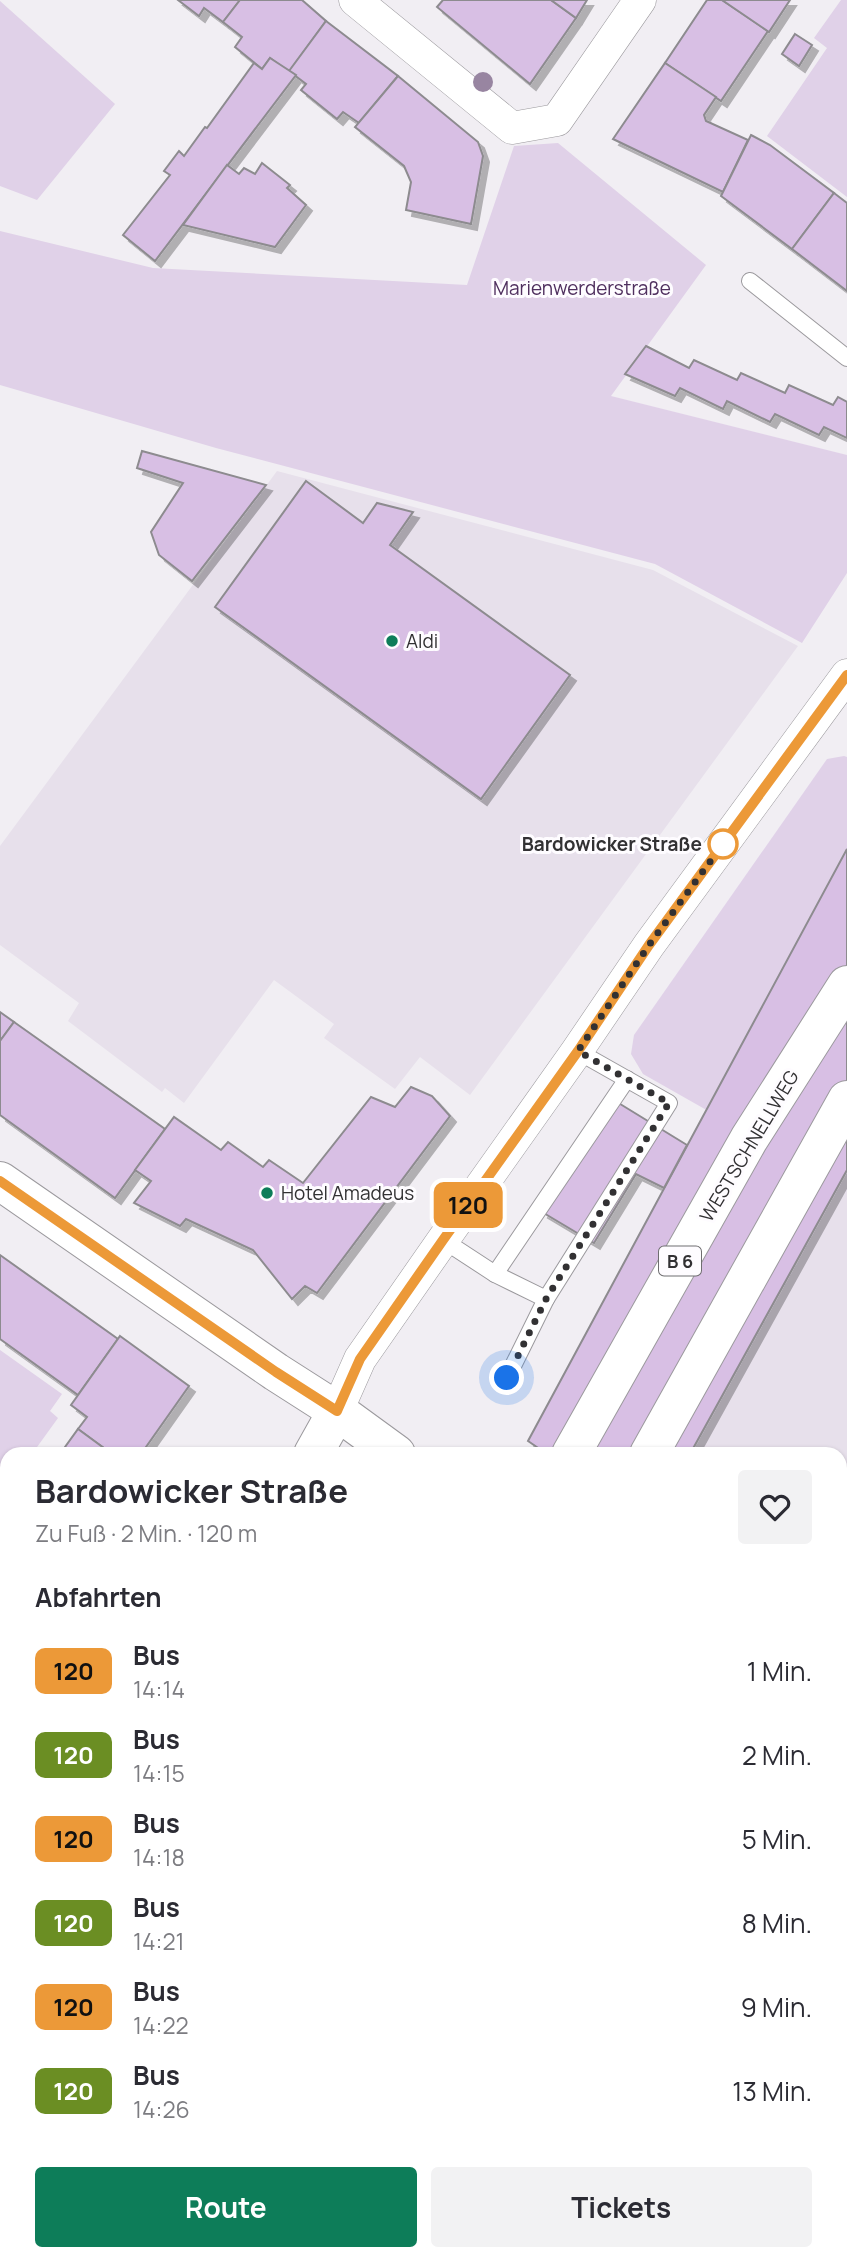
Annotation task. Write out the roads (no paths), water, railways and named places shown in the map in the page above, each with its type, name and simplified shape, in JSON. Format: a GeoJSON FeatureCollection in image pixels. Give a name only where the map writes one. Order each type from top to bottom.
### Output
{"type":"FeatureCollection","features":[{"type":"Feature","properties":{"kind":"main road","name":"WESTSCHNELLWEG"},"geometry":{"type":"LineString","coordinates":[[575,1447],[749,1139],[847,985]]}},
{"type":"Feature","properties":{"kind":"main road"},"geometry":{"type":"LineString","coordinates":[[653,1447],[847,1100]]}},
{"type":"Feature","properties":{"kind":"main road"},"geometry":{"type":"LineString","coordinates":[[0,1181],[386,1447]]}},
{"type":"Feature","properties":{"kind":"main road"},"geometry":{"type":"LineString","coordinates":[[317,1447],[337,1411]]}},
{"type":"Feature","properties":{"kind":"street"},"geometry":{"type":"LineString","coordinates":[[355,0],[512,128],[557,120],[640,0]]}},
{"type":"Feature","properties":{"kind":"street"},"geometry":{"type":"LineString","coordinates":[[337,1411],[360,1359],[578,1051],[649,945],[847,675]]}},
{"type":"Feature","properties":{"kind":"lane"},"geometry":{"type":"LineString","coordinates":[[750,281],[847,358]]}},
{"type":"Feature","properties":{"kind":"lane"},"geometry":{"type":"LineString","coordinates":[[507,1378],[546,1299],[669,1103],[578,1051]]}},
{"type":"Feature","properties":{"kind":"lane"},"geometry":{"type":"LineString","coordinates":[[495,1274],[627,1079]]}},
{"type":"Feature","properties":{"kind":"lane"},"geometry":{"type":"LineString","coordinates":[[443,1240],[495,1274],[546,1299]]}},
{"type":"Feature","properties":{"kind":"place","name":"Aldi"},"geometry":{"type":"Point","coordinates":[392,641]}},
{"type":"Feature","properties":{"kind":"place","name":"Bardowicker Straße"},"geometry":{"type":"Point","coordinates":[723,844]}},
{"type":"Feature","properties":{"kind":"place","name":"Hotel Amadeus"},"geometry":{"type":"Point","coordinates":[267,1193]}},
{"type":"Feature","properties":{"kind":"park label","name":"Marienwerderstraße"},"geometry":{"type":"Point","coordinates":[582,288]}}]}
